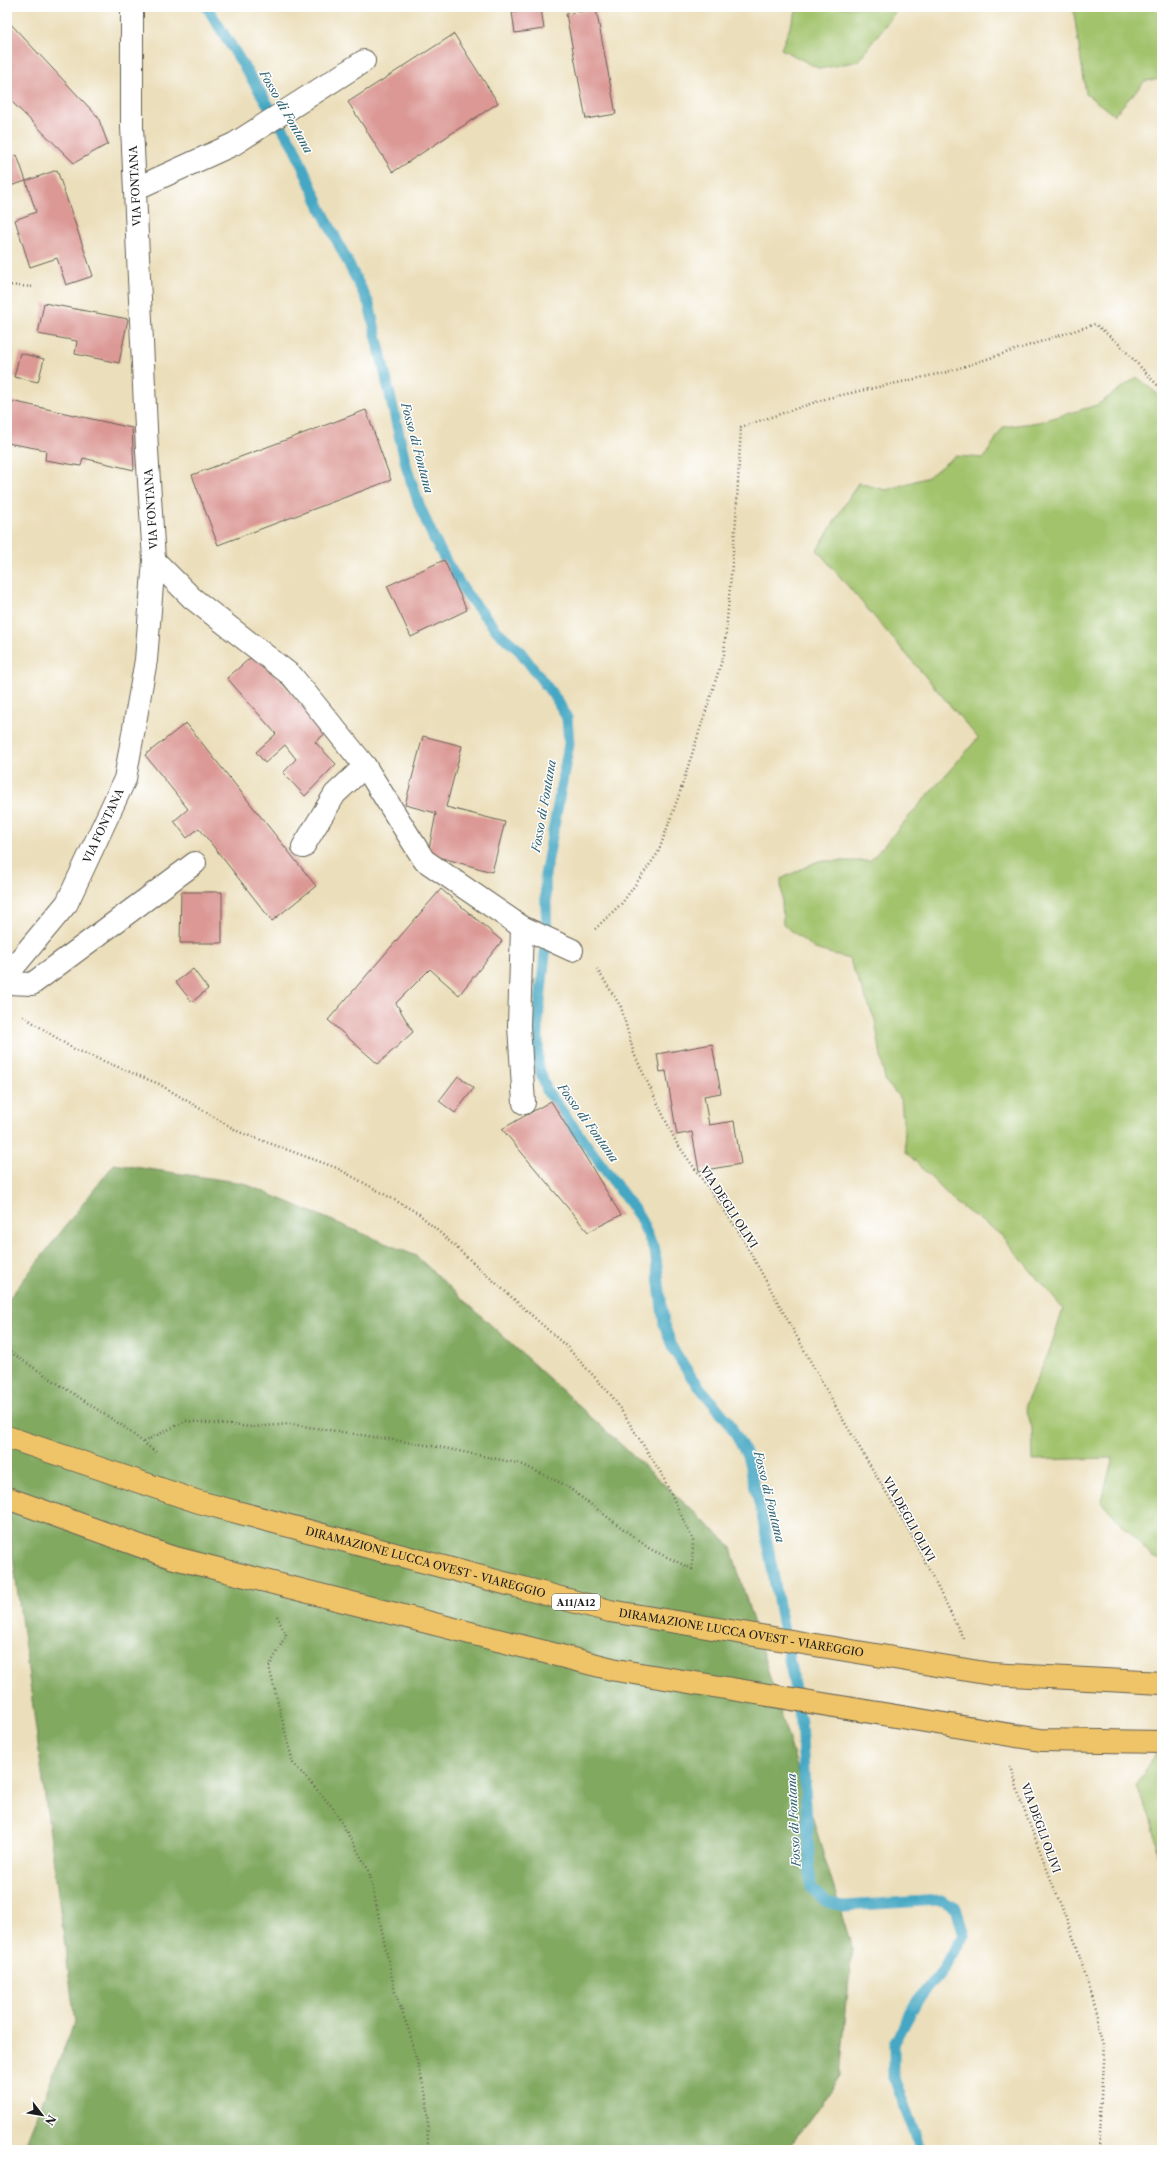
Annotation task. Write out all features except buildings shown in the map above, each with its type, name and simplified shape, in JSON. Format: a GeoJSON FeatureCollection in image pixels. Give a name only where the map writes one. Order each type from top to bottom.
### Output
{"type":"FeatureCollection","features":[{"type":"Feature","properties":{"kind":"highway","name":"DIRAMAZIONE LUCCA OVEST - VIAREGGIO"},"geometry":{"type":"LineString","coordinates":[[7,1437],[199,1502],[610,1611],[991,1674],[1162,1682]]}},
{"type":"Feature","properties":{"kind":"highway"},"geometry":{"type":"LineString","coordinates":[[7,1498],[171,1557],[616,1670],[1041,1740],[1162,1742]]}},
{"type":"Feature","properties":{"kind":"street","name":"VIA FONTANA"},"geometry":{"type":"LineString","coordinates":[[7,975],[67,903],[125,779],[146,660],[154,560],[147,450],[132,127],[132,7]]}},
{"type":"Feature","properties":{"kind":"street"},"geometry":{"type":"LineString","coordinates":[[135,189],[234,144],[364,61]]}},
{"type":"Feature","properties":{"kind":"street"},"geometry":{"type":"LineString","coordinates":[[154,560],[192,598],[292,676],[365,766],[424,860],[525,928],[568,947]]}},
{"type":"Feature","properties":{"kind":"street"},"geometry":{"type":"LineString","coordinates":[[303,847],[336,794],[365,766]]}},
{"type":"Feature","properties":{"kind":"street"},"geometry":{"type":"LineString","coordinates":[[7,983],[32,984],[195,863]]}},
{"type":"Feature","properties":{"kind":"street"},"geometry":{"type":"LineString","coordinates":[[524,1103],[519,1026],[525,928]]}},
{"type":"Feature","properties":{"kind":"path"},"geometry":{"type":"LineString","coordinates":[[7,285],[35,287]]}},
{"type":"Feature","properties":{"kind":"path"},"geometry":{"type":"LineString","coordinates":[[568,947],[622,903],[658,852],[679,795],[724,654],[736,519],[741,427],[828,398],[947,372],[1095,324],[1118,344],[1162,390]]}},
{"type":"Feature","properties":{"kind":"path","name":"VIA DEGLI OLIVI"},"geometry":{"type":"LineString","coordinates":[[568,947],[589,956],[621,1007],[634,1054],[676,1142],[738,1230],[839,1413],[911,1534],[964,1640]]}},
{"type":"Feature","properties":{"kind":"path"},"geometry":{"type":"LineString","coordinates":[[22,1015],[72,1048],[159,1084],[239,1132],[337,1168],[418,1213],[566,1347],[612,1396],[661,1473],[693,1540],[692,1569],[650,1549],[565,1485],[521,1464],[439,1447],[290,1424],[252,1427],[186,1421],[143,1442]]}},
{"type":"Feature","properties":{"kind":"path"},"geometry":{"type":"LineString","coordinates":[[7,1350],[124,1427],[160,1455]]}},
{"type":"Feature","properties":{"kind":"path"},"geometry":{"type":"LineString","coordinates":[[276,1614],[286,1635],[269,1667],[293,1763],[333,1808],[369,1871],[395,1992],[408,2031],[427,2100],[428,2150]]}},
{"type":"Feature","properties":{"kind":"path","name":"VIA DEGLI OLIVI"},"geometry":{"type":"LineString","coordinates":[[1011,1764],[1021,1802],[1077,1947],[1105,2044],[1099,2150]]}},
{"type":"Feature","properties":{"kind":"green space"},"geometry":{"type":"Polygon","coordinates":[[[798,7],[899,7],[858,61],[820,69],[781,49],[798,7]]]}},
{"type":"Feature","properties":{"kind":"green space"},"geometry":{"type":"Polygon","coordinates":[[[1073,7],[1162,7],[1162,79],[1145,81],[1114,115],[1086,94],[1073,7]]]}},
{"type":"Feature","properties":{"kind":"green space"},"geometry":{"type":"Polygon","coordinates":[[[1137,377],[1162,398],[1162,1560],[1152,1557],[1101,1501],[1113,1458],[1033,1460],[1032,1428],[1025,1405],[1050,1350],[1063,1309],[1000,1234],[957,1204],[906,1152],[901,1099],[885,1081],[875,1020],[849,959],[815,949],[783,924],[781,879],[818,861],[870,861],[978,738],[817,550],[858,483],[886,490],[928,477],[955,456],[984,458],[1003,427],[1039,422],[1097,405],[1137,377]]]}},
{"type":"Feature","properties":{"kind":"green space"},"geometry":{"type":"Polygon","coordinates":[[[114,1164],[243,1183],[416,1256],[730,1545],[852,1948],[840,2076],[788,2150],[23,2150],[75,2021],[7,1513],[7,1301],[114,1164]]]}},
{"type":"Feature","properties":{"kind":"green space"},"geometry":{"type":"Polygon","coordinates":[[[1155,1755],[1162,1755],[1162,1881],[1151,1819],[1136,1786],[1155,1755]]]}},
{"type":"Feature","properties":{"kind":"waterway","name":"Fosso di Fontana"},"geometry":{"type":"LineString","coordinates":[[207,7],[293,145],[322,211],[369,304],[407,469],[420,507],[434,539],[465,592],[498,632],[519,650],[557,700],[567,718],[569,744],[545,875],[547,934],[538,1021],[538,1065],[547,1091],[639,1216],[655,1251],[664,1324],[673,1349],[692,1378],[728,1421],[747,1455],[762,1515],[801,1722],[811,1888],[827,1902],[843,1906],[941,1900],[956,1908],[964,1935],[942,1971],[917,2001],[894,2044],[894,2078],[921,2150]]}}]}
